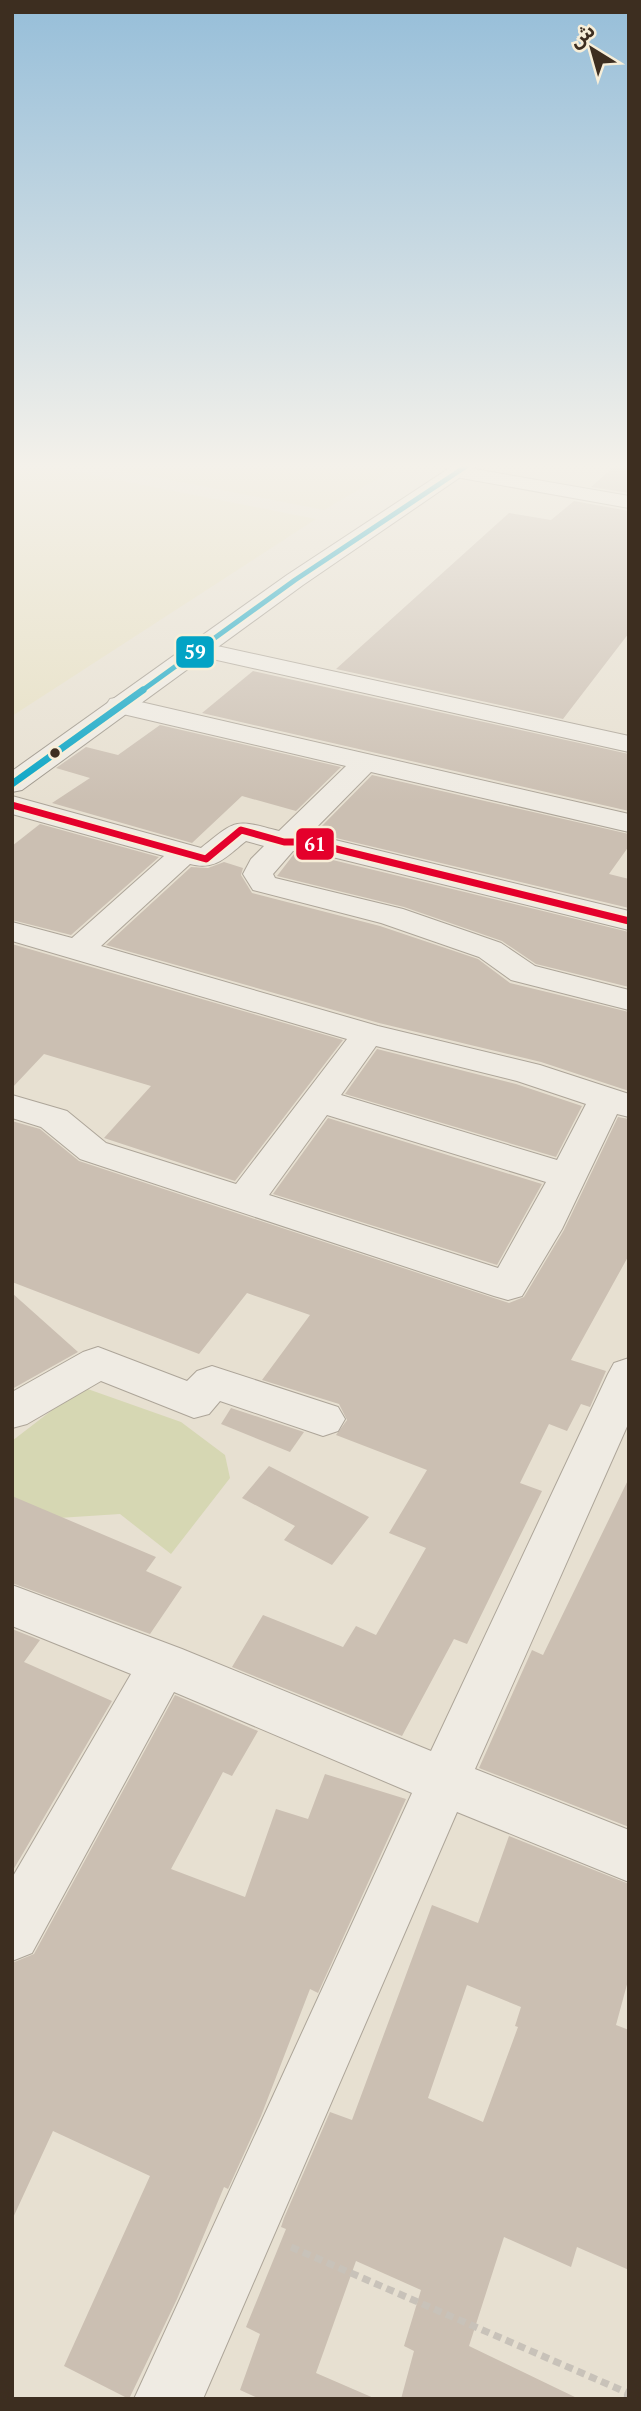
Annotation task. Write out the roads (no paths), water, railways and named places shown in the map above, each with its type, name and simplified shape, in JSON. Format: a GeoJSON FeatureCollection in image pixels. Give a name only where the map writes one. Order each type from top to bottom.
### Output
{"type":"FeatureCollection","features":[{"type":"Feature","properties":{"kind":"street"},"geometry":{"type":"LineString","coordinates":[[12,783],[299,578]]}},
{"type":"Feature","properties":{"kind":"street"},"geometry":{"type":"LineString","coordinates":[[199,649],[629,744]]}},
{"type":"Feature","properties":{"kind":"street"},"geometry":{"type":"LineString","coordinates":[[119,705],[629,823]]}},
{"type":"Feature","properties":{"kind":"street"},"geometry":{"type":"LineString","coordinates":[[364,763],[262,865],[258,874],[264,884],[393,916],[490,950],[523,973],[629,1000]]}},
{"type":"Feature","properties":{"kind":"street"},"geometry":{"type":"LineString","coordinates":[[12,805],[206,859],[241,830],[284,842],[308,842],[629,921]]}},
{"type":"Feature","properties":{"kind":"street"},"geometry":{"type":"LineString","coordinates":[[78,950],[185,853]]}},
{"type":"Feature","properties":{"kind":"street"},"geometry":{"type":"LineString","coordinates":[[12,931],[368,1034],[528,1073],[617,1103],[568,1176],[542,1229],[508,1286],[93,1151],[54,1119],[12,1106]]}},
{"type":"Feature","properties":{"kind":"street"},"geometry":{"type":"LineString","coordinates":[[244,1201],[368,1034]]}},
{"type":"Feature","properties":{"kind":"street"},"geometry":{"type":"LineString","coordinates":[[320,1101],[568,1176]]}},
{"type":"Feature","properties":{"kind":"street"},"geometry":{"type":"LineString","coordinates":[[12,1412],[98,1363],[194,1402],[212,1382],[323,1419]]}},
{"type":"Feature","properties":{"kind":"street"},"geometry":{"type":"LineString","coordinates":[[167,2399],[382,1922],[441,1783],[629,1374]]}},
{"type":"Feature","properties":{"kind":"street"},"geometry":{"type":"LineString","coordinates":[[12,1605],[262,1703],[441,1783],[629,1856]]}},
{"type":"Feature","properties":{"kind":"street"},"geometry":{"type":"LineString","coordinates":[[12,1933],[87,1796],[164,1664]]}}]}
